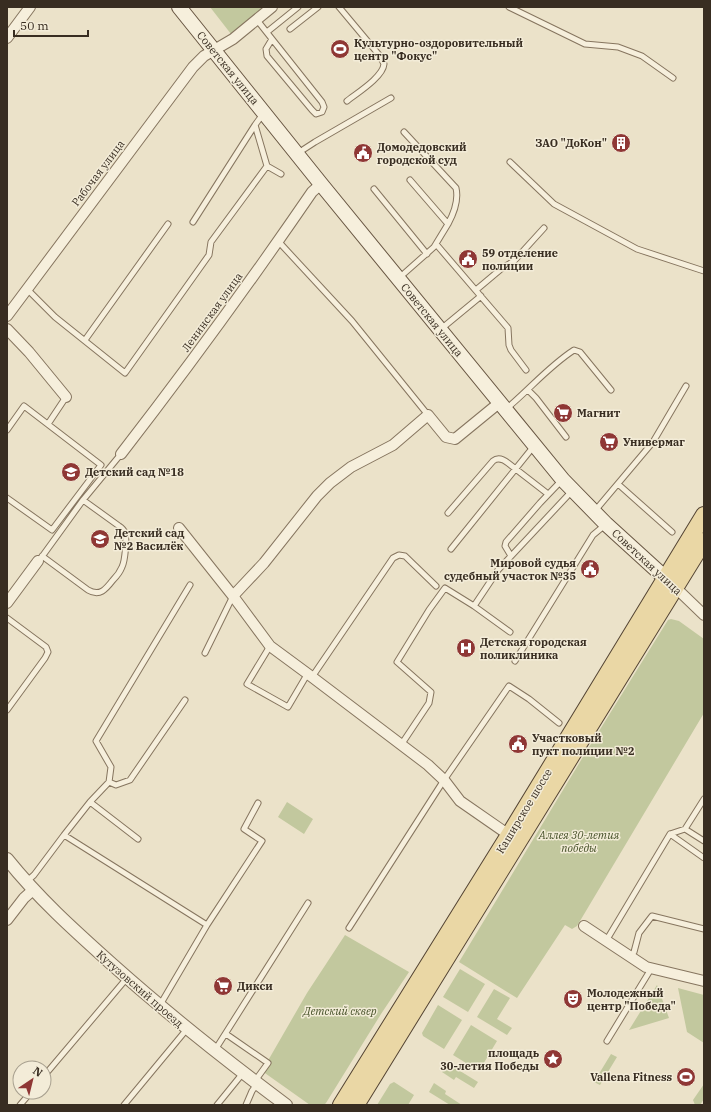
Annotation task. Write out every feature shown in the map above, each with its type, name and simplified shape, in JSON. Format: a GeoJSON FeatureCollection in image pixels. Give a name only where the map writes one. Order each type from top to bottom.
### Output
{"type":"FeatureCollection","features":[{"type":"Feature","properties":{"kind":"main road","name":"Советская улица"},"geometry":{"type":"LineString","coordinates":[[179,7],[321,184],[563,480],[606,524],[670,584]]}},
{"type":"Feature","properties":{"kind":"main road","name":"Каширское шоссе"},"geometry":{"type":"LineString","coordinates":[[356,1105],[670,584],[704,515]]}},
{"type":"Feature","properties":{"kind":"main road","name":"Каширское шоссе"},"geometry":{"type":"LineString","coordinates":[[341,1105],[509,835],[670,584],[704,542]]}},
{"type":"Feature","properties":{"kind":"street"},"geometry":{"type":"LineString","coordinates":[[7,38],[30,7]]}},
{"type":"Feature","properties":{"kind":"street","name":"Рабочая улица"},"geometry":{"type":"LineString","coordinates":[[7,316],[193,67],[204,56],[233,40],[272,7]]}},
{"type":"Feature","properties":{"kind":"street","name":"Ленинская улица"},"geometry":{"type":"LineString","coordinates":[[121,454],[162,401],[312,192],[321,184]]}},
{"type":"Feature","properties":{"kind":"street"},"geometry":{"type":"LineString","coordinates":[[7,329],[29,352],[66,397]]}},
{"type":"Feature","properties":{"kind":"street"},"geometry":{"type":"LineString","coordinates":[[233,596],[266,560],[317,496],[330,483],[354,464],[392,445],[428,415],[446,436],[455,439],[502,406]]}},
{"type":"Feature","properties":{"kind":"street"},"geometry":{"type":"LineString","coordinates":[[179,528],[233,596],[270,646],[428,765],[444,780],[460,801],[509,835]]}},
{"type":"Feature","properties":{"kind":"street"},"geometry":{"type":"LineString","coordinates":[[7,604],[40,558]]}},
{"type":"Feature","properties":{"kind":"street","name":"Советская улица"},"geometry":{"type":"LineString","coordinates":[[670,584],[704,615]]}},
{"type":"Feature","properties":{"kind":"street","name":"Кутузовский проезд"},"geometry":{"type":"LineString","coordinates":[[7,859],[29,886],[60,918],[127,978],[214,1051],[286,1105]]}},
{"type":"Feature","properties":{"kind":"street"},"geometry":{"type":"LineString","coordinates":[[7,920],[24,898],[29,886]]}},
{"type":"Feature","properties":{"kind":"street"},"geometry":{"type":"LineString","coordinates":[[584,926],[630,958],[651,969],[704,981]]}},
{"type":"Feature","properties":{"kind":"lane"},"geometry":{"type":"LineString","coordinates":[[267,32],[298,7]]}},
{"type":"Feature","properties":{"kind":"lane"},"geometry":{"type":"LineString","coordinates":[[290,29],[318,7]]}},
{"type":"Feature","properties":{"kind":"lane"},"geometry":{"type":"LineString","coordinates":[[339,7],[380,56],[384,64],[384,69],[378,76],[346,100]]}},
{"type":"Feature","properties":{"kind":"lane"},"geometry":{"type":"LineString","coordinates":[[509,7],[585,44],[618,47],[642,56],[673,78]]}},
{"type":"Feature","properties":{"kind":"lane"},"geometry":{"type":"LineString","coordinates":[[257,20],[322,102],[324,107],[322,112],[316,114],[312,110],[267,56],[266,48],[272,39]]}},
{"type":"Feature","properties":{"kind":"lane"},"geometry":{"type":"LineString","coordinates":[[297,154],[391,98]]}},
{"type":"Feature","properties":{"kind":"lane"},"geometry":{"type":"LineString","coordinates":[[192,222],[264,113]]}},
{"type":"Feature","properties":{"kind":"lane"},"geometry":{"type":"LineString","coordinates":[[255,125],[267,166],[281,174]]}},
{"type":"Feature","properties":{"kind":"lane"},"geometry":{"type":"LineString","coordinates":[[398,278],[436,244],[448,224],[457,198],[456,188],[404,132]]}},
{"type":"Feature","properties":{"kind":"lane"},"geometry":{"type":"LineString","coordinates":[[510,162],[554,204],[637,249],[704,271]]}},
{"type":"Feature","properties":{"kind":"lane"},"geometry":{"type":"LineString","coordinates":[[27,289],[56,317],[124,373],[209,255],[211,242],[267,166]]}},
{"type":"Feature","properties":{"kind":"lane"},"geometry":{"type":"LineString","coordinates":[[410,180],[448,224]]}},
{"type":"Feature","properties":{"kind":"lane"},"geometry":{"type":"LineString","coordinates":[[374,189],[426,254]]}},
{"type":"Feature","properties":{"kind":"lane"},"geometry":{"type":"LineString","coordinates":[[85,340],[168,224]]}},
{"type":"Feature","properties":{"kind":"lane"},"geometry":{"type":"LineString","coordinates":[[476,290],[501,268],[514,261],[544,228]]}},
{"type":"Feature","properties":{"kind":"lane"},"geometry":{"type":"LineString","coordinates":[[278,241],[352,321],[428,415]]}},
{"type":"Feature","properties":{"kind":"lane"},"geometry":{"type":"LineString","coordinates":[[436,244],[508,328],[511,350],[526,370]]}},
{"type":"Feature","properties":{"kind":"lane"},"geometry":{"type":"LineString","coordinates":[[440,330],[481,296]]}},
{"type":"Feature","properties":{"kind":"lane"},"geometry":{"type":"LineString","coordinates":[[502,406],[528,390],[548,370],[576,349],[611,390]]}},
{"type":"Feature","properties":{"kind":"lane"},"geometry":{"type":"LineString","coordinates":[[594,512],[653,442],[686,386]]}},
{"type":"Feature","properties":{"kind":"lane"},"geometry":{"type":"LineString","coordinates":[[528,390],[566,437]]}},
{"type":"Feature","properties":{"kind":"lane"},"geometry":{"type":"LineString","coordinates":[[48,424],[66,397]]}},
{"type":"Feature","properties":{"kind":"lane"},"geometry":{"type":"LineString","coordinates":[[7,430],[24,406],[101,464],[52,530],[7,498]]}},
{"type":"Feature","properties":{"kind":"lane"},"geometry":{"type":"LineString","coordinates":[[451,549],[535,446]]}},
{"type":"Feature","properties":{"kind":"lane"},"geometry":{"type":"LineString","coordinates":[[83,500],[119,526],[124,531],[125,536],[123,563],[120,572],[101,593],[95,593],[88,590],[40,558],[83,500],[121,454]]}},
{"type":"Feature","properties":{"kind":"lane"},"geometry":{"type":"LineString","coordinates":[[448,513],[495,460],[503,459],[548,494]]}},
{"type":"Feature","properties":{"kind":"lane"},"geometry":{"type":"LineString","coordinates":[[511,556],[505,546],[506,542],[548,494],[563,480]]}},
{"type":"Feature","properties":{"kind":"lane"},"geometry":{"type":"LineString","coordinates":[[618,484],[672,532]]}},
{"type":"Feature","properties":{"kind":"lane"},"geometry":{"type":"LineString","coordinates":[[474,606],[491,580],[511,556],[573,491]]}},
{"type":"Feature","properties":{"kind":"lane"},"geometry":{"type":"LineString","coordinates":[[515,660],[592,535],[606,524]]}},
{"type":"Feature","properties":{"kind":"lane"},"geometry":{"type":"LineString","coordinates":[[270,646],[247,684],[288,708],[394,558],[399,555],[405,556],[436,586]]}},
{"type":"Feature","properties":{"kind":"lane"},"geometry":{"type":"LineString","coordinates":[[29,886],[34,875],[64,835],[108,782],[111,767],[96,741],[190,585]]}},
{"type":"Feature","properties":{"kind":"lane"},"geometry":{"type":"LineString","coordinates":[[401,745],[429,703],[431,692],[397,662],[429,610],[445,588],[474,606],[510,632]]}},
{"type":"Feature","properties":{"kind":"lane"},"geometry":{"type":"LineString","coordinates":[[205,653],[233,596]]}},
{"type":"Feature","properties":{"kind":"lane"},"geometry":{"type":"LineString","coordinates":[[7,618],[46,647],[48,652],[46,658],[7,710]]}},
{"type":"Feature","properties":{"kind":"lane"},"geometry":{"type":"LineString","coordinates":[[349,928],[444,780],[509,686],[529,699],[559,723]]}},
{"type":"Feature","properties":{"kind":"lane"},"geometry":{"type":"LineString","coordinates":[[108,782],[116,785],[130,780],[185,700]]}},
{"type":"Feature","properties":{"kind":"lane"},"geometry":{"type":"LineString","coordinates":[[606,941],[670,834],[685,829],[704,799]]}},
{"type":"Feature","properties":{"kind":"lane"},"geometry":{"type":"LineString","coordinates":[[90,802],[138,839]]}},
{"type":"Feature","properties":{"kind":"lane"},"geometry":{"type":"LineString","coordinates":[[159,1006],[207,925],[262,841],[244,829],[258,803]]}},
{"type":"Feature","properties":{"kind":"lane"},"geometry":{"type":"LineString","coordinates":[[685,829],[704,841]]}},
{"type":"Feature","properties":{"kind":"lane"},"geometry":{"type":"LineString","coordinates":[[670,834],[704,858]]}},
{"type":"Feature","properties":{"kind":"lane"},"geometry":{"type":"LineString","coordinates":[[64,835],[207,925]]}},
{"type":"Feature","properties":{"kind":"lane"},"geometry":{"type":"LineString","coordinates":[[214,1051],[308,903]]}},
{"type":"Feature","properties":{"kind":"lane"},"geometry":{"type":"LineString","coordinates":[[630,958],[634,952],[639,933],[652,916],[704,929]]}},
{"type":"Feature","properties":{"kind":"lane"},"geometry":{"type":"LineString","coordinates":[[607,1041],[651,969]]}},
{"type":"Feature","properties":{"kind":"lane"},"geometry":{"type":"LineString","coordinates":[[52,1067],[127,978]]}},
{"type":"Feature","properties":{"kind":"lane"},"geometry":{"type":"LineString","coordinates":[[124,1105],[188,1029]]}},
{"type":"Feature","properties":{"kind":"lane"},"geometry":{"type":"LineString","coordinates":[[226,1034],[268,1063],[256,1083],[246,1105]]}},
{"type":"Feature","properties":{"kind":"lane"},"geometry":{"type":"LineString","coordinates":[[217,1105],[243,1073]]}},
{"type":"Feature","properties":{"kind":"green space"},"geometry":{"type":"Polygon","coordinates":[[[210,7],[263,7],[231,34],[210,7]]]}},
{"type":"Feature","properties":{"kind":"green space","name":"Аллея 30-летия победы"},"geometry":{"type":"Polygon","coordinates":[[[671,619],[679,621],[704,639],[704,713],[577,926],[572,929],[565,925],[517,998],[459,962],[586,752],[668,620],[671,619]]]}},
{"type":"Feature","properties":{"kind":"green space"},"geometry":{"type":"Polygon","coordinates":[[[287,802],[313,819],[304,834],[278,817],[287,802]]]}},
{"type":"Feature","properties":{"kind":"green space","name":"Детский сквер"},"geometry":{"type":"Polygon","coordinates":[[[345,935],[409,972],[326,1103],[324,1105],[310,1105],[262,1071],[307,993],[345,935]]]}},
{"type":"Feature","properties":{"kind":"green space"},"geometry":{"type":"Polygon","coordinates":[[[460,969],[485,984],[468,1012],[443,997],[460,969]]]}},
{"type":"Feature","properties":{"kind":"green space"},"geometry":{"type":"Polygon","coordinates":[[[657,985],[669,1018],[629,1030],[657,985]]]}},
{"type":"Feature","properties":{"kind":"green space"},"geometry":{"type":"Polygon","coordinates":[[[678,988],[704,995],[704,1043],[687,1032],[678,988]]]}},
{"type":"Feature","properties":{"kind":"green space"},"geometry":{"type":"Polygon","coordinates":[[[494,989],[510,998],[497,1019],[512,1028],[507,1035],[477,1017],[494,989]]]}},
{"type":"Feature","properties":{"kind":"green space"},"geometry":{"type":"Polygon","coordinates":[[[438,1005],[462,1020],[444,1049],[423,1036],[422,1033],[438,1005]]]}},
{"type":"Feature","properties":{"kind":"green space"},"geometry":{"type":"Polygon","coordinates":[[[471,1025],[497,1041],[479,1071],[453,1055],[471,1025]]]}},
{"type":"Feature","properties":{"kind":"green space"},"geometry":{"type":"Polygon","coordinates":[[[611,1054],[617,1057],[600,1085],[594,1082],[611,1054]]]}},
{"type":"Feature","properties":{"kind":"green space"},"geometry":{"type":"Polygon","coordinates":[[[447,1063],[478,1082],[474,1088],[456,1077],[454,1080],[442,1072],[447,1063]]]}},
{"type":"Feature","properties":{"kind":"green space"},"geometry":{"type":"Polygon","coordinates":[[[394,1082],[414,1095],[408,1105],[377,1105],[390,1084],[394,1082]]]}},
{"type":"Feature","properties":{"kind":"green space"},"geometry":{"type":"Polygon","coordinates":[[[434,1083],[446,1091],[445,1094],[462,1105],[450,1105],[429,1092],[434,1083]]]}},
{"type":"Feature","properties":{"kind":"green space"},"geometry":{"type":"Polygon","coordinates":[[[704,1084],[704,1099],[700,1105],[695,1105],[693,1100],[704,1084]]]}},
{"type":"Feature","properties":{"kind":"place","name":"Культурно-оздоровительный центр \"Фокус\""},"geometry":{"type":"Point","coordinates":[340,49]}},
{"type":"Feature","properties":{"kind":"place","name":"ЗАО \"ДоКон\""},"geometry":{"type":"Point","coordinates":[621,143]}},
{"type":"Feature","properties":{"kind":"place","name":"Домодедовский городской суд"},"geometry":{"type":"Point","coordinates":[363,153]}},
{"type":"Feature","properties":{"kind":"place","name":"59 отделение полиции"},"geometry":{"type":"Point","coordinates":[468,259]}},
{"type":"Feature","properties":{"kind":"place","name":"Магнит"},"geometry":{"type":"Point","coordinates":[563,413]}},
{"type":"Feature","properties":{"kind":"place","name":"Универмаг"},"geometry":{"type":"Point","coordinates":[609,442]}},
{"type":"Feature","properties":{"kind":"place","name":"Детский сад №18"},"geometry":{"type":"Point","coordinates":[71,472]}},
{"type":"Feature","properties":{"kind":"place","name":"Детский сад №2 Василёк"},"geometry":{"type":"Point","coordinates":[100,539]}},
{"type":"Feature","properties":{"kind":"place","name":"Мировой судья судебный участок №35"},"geometry":{"type":"Point","coordinates":[590,569]}},
{"type":"Feature","properties":{"kind":"place","name":"Детская городская поликлиника"},"geometry":{"type":"Point","coordinates":[466,648]}},
{"type":"Feature","properties":{"kind":"place","name":"Участковый пукт полиции №2"},"geometry":{"type":"Point","coordinates":[518,744]}},
{"type":"Feature","properties":{"kind":"place","name":"Дикси"},"geometry":{"type":"Point","coordinates":[223,986]}},
{"type":"Feature","properties":{"kind":"place","name":"Молодежный центр \"Победа\""},"geometry":{"type":"Point","coordinates":[573,999]}},
{"type":"Feature","properties":{"kind":"place","name":"площадь 30-летия Победы"},"geometry":{"type":"Point","coordinates":[553,1059]}},
{"type":"Feature","properties":{"kind":"place","name":"Vallena Fitness"},"geometry":{"type":"Point","coordinates":[686,1077]}}]}
